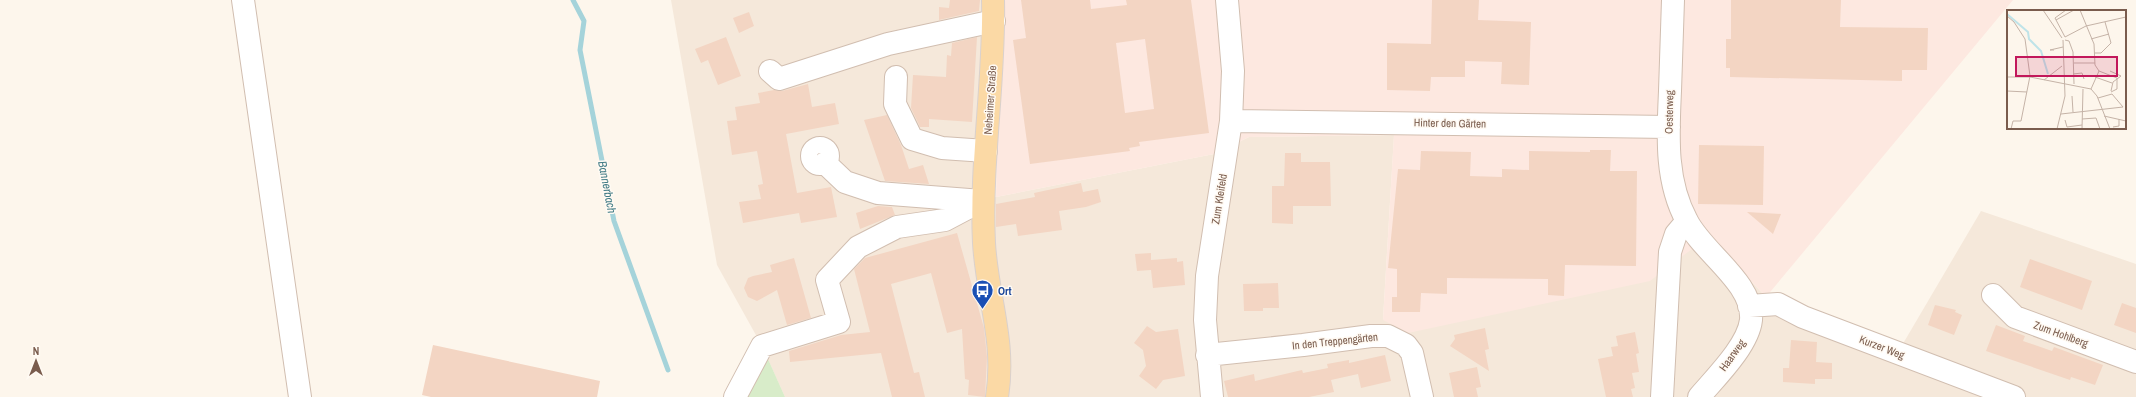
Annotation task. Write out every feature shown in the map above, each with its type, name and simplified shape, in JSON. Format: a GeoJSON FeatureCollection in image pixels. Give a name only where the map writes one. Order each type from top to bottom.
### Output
{"type":"FeatureCollection","features":[{"type":"Feature","properties":{"kind":"main road","name":"Neheimer Straße"},"geometry":{"type":"LineString","coordinates":[[993,10],[983,201],[986,270],[999,339],[1000,378],[997,397]]}},
{"type":"Feature","properties":{"kind":"street"},"geometry":{"type":"LineString","coordinates":[[243,0],[300,397]]}},
{"type":"Feature","properties":{"kind":"street","name":"Zum Kleifeld"},"geometry":{"type":"LineString","coordinates":[[1212,397],[1205,320],[1207,276],[1231,121],[1233,71],[1227,0]]}},
{"type":"Feature","properties":{"kind":"street","name":"Oesterweg"},"geometry":{"type":"LineString","coordinates":[[1673,0],[1669,127],[1672,177],[1678,200],[1687,221],[1701,242],[1744,291],[1749,306]]}},
{"type":"Feature","properties":{"kind":"street"},"geometry":{"type":"LineString","coordinates":[[770,71],[779,79],[993,10]]}},
{"type":"Feature","properties":{"kind":"street"},"geometry":{"type":"LineString","coordinates":[[896,77],[896,104],[912,139],[942,148],[986,151]]}},
{"type":"Feature","properties":{"kind":"street","name":"Hinter den Gärten"},"geometry":{"type":"LineString","coordinates":[[1231,121],[1669,127]]}},
{"type":"Feature","properties":{"kind":"street"},"geometry":{"type":"LineString","coordinates":[[825,163],[845,182],[878,193],[983,201]]}},
{"type":"Feature","properties":{"kind":"street"},"geometry":{"type":"LineString","coordinates":[[735,397],[762,346],[839,322],[827,280],[858,247],[896,227],[945,220],[983,201]]}},
{"type":"Feature","properties":{"kind":"street"},"geometry":{"type":"LineString","coordinates":[[1662,397],[1670,252],[1676,234],[1687,221]]}},
{"type":"Feature","properties":{"kind":"street","name":"Zum Hohlberg"},"geometry":{"type":"LineString","coordinates":[[1993,295],[2015,317],[2136,362]]}},
{"type":"Feature","properties":{"kind":"street","name":"Kurzer Weg"},"geometry":{"type":"LineString","coordinates":[[1749,306],[1778,304],[1803,317],[2014,397]]}},
{"type":"Feature","properties":{"kind":"street","name":"Haarweg"},"geometry":{"type":"LineString","coordinates":[[1698,397],[1731,357],[1748,332],[1751,320],[1749,306]]}},
{"type":"Feature","properties":{"kind":"street","name":"In den Treppengärten"},"geometry":{"type":"LineString","coordinates":[[1207,355],[1372,336],[1388,336],[1406,345],[1412,353],[1422,397]]}},
{"type":"Feature","properties":{"kind":"shaded area"},"geometry":{"type":"Polygon","coordinates":[[[671,0],[989,0],[991,198],[1214,154],[1249,137],[1394,135],[1383,319],[1709,236],[1766,297],[1901,347],[1981,211],[2136,264],[2136,397],[785,397],[762,346],[717,265],[671,0]]]}},
{"type":"Feature","properties":{"kind":"shaded area"},"geometry":{"type":"Polygon","coordinates":[[[1000,0],[2013,0],[1766,297],[1709,236],[1650,281],[1408,333],[1383,320],[1394,135],[1249,137],[1214,154],[996,197],[1000,0]]]}},
{"type":"Feature","properties":{"kind":"green space"},"geometry":{"type":"Polygon","coordinates":[[[768,359],[785,397],[745,397],[768,359]]]}},
{"type":"Feature","properties":{"kind":"building"},"geometry":{"type":"Polygon","coordinates":[[[950,0],[980,0],[979,11],[939,20],[939,7],[949,8],[950,0]]]}},
{"type":"Feature","properties":{"kind":"building"},"geometry":{"type":"Polygon","coordinates":[[[1021,0],[1090,0],[1091,9],[1127,5],[1126,0],[1191,0],[1209,133],[1139,142],[1140,146],[1129,148],[1130,151],[1030,164],[1013,40],[1026,38],[1021,0]],[[1145,39],[1116,43],[1125,113],[1154,109],[1145,39]]]}},
{"type":"Feature","properties":{"kind":"building"},"geometry":{"type":"Polygon","coordinates":[[[1432,0],[1479,0],[1478,20],[1531,22],[1529,85],[1501,84],[1502,62],[1465,61],[1465,77],[1431,77],[1430,91],[1387,90],[1387,43],[1431,44],[1432,0]]]}},
{"type":"Feature","properties":{"kind":"building"},"geometry":{"type":"Polygon","coordinates":[[[1731,0],[1841,0],[1840,27],[1928,28],[1927,70],[1902,70],[1902,81],[1730,77],[1730,68],[1726,68],[1726,39],[1731,39],[1731,0]]]}},
{"type":"Feature","properties":{"kind":"building"},"geometry":{"type":"Polygon","coordinates":[[[749,12],[754,26],[739,33],[733,18],[749,12]]]}},
{"type":"Feature","properties":{"kind":"building"},"geometry":{"type":"Polygon","coordinates":[[[726,37],[741,76],[718,85],[708,60],[701,63],[695,49],[726,37]]]}},
{"type":"Feature","properties":{"kind":"building"},"geometry":{"type":"Polygon","coordinates":[[[977,37],[972,122],[929,119],[929,127],[920,127],[911,108],[913,75],[946,77],[947,55],[951,56],[952,43],[977,37]]]}},
{"type":"Feature","properties":{"kind":"building"},"geometry":{"type":"Polygon","coordinates":[[[808,84],[812,107],[835,103],[839,124],[786,134],[797,193],[831,187],[837,217],[801,223],[799,213],[743,223],[739,202],[761,199],[758,185],[763,184],[757,151],[732,155],[727,121],[737,120],[735,107],[760,103],[758,93],[774,90],[782,91],[808,84]]]}},
{"type":"Feature","properties":{"kind":"building"},"geometry":{"type":"Polygon","coordinates":[[[887,115],[901,145],[909,169],[923,165],[929,184],[885,181],[864,120],[887,115]]]}},
{"type":"Feature","properties":{"kind":"building"},"geometry":{"type":"Polygon","coordinates":[[[1699,145],[1764,146],[1763,205],[1698,204],[1699,145]]]}},
{"type":"Feature","properties":{"kind":"building"},"geometry":{"type":"Polygon","coordinates":[[[1590,150],[1611,150],[1610,171],[1637,171],[1636,266],[1565,265],[1564,296],[1548,295],[1548,279],[1447,278],[1447,294],[1421,293],[1420,312],[1392,312],[1392,297],[1397,297],[1397,269],[1388,268],[1398,169],[1420,170],[1421,151],[1471,152],[1470,176],[1502,177],[1502,169],[1529,170],[1529,151],[1590,152],[1590,150]]]}},
{"type":"Feature","properties":{"kind":"building"},"geometry":{"type":"Polygon","coordinates":[[[1285,153],[1301,153],[1301,162],[1330,162],[1331,206],[1293,206],[1293,224],[1272,223],[1272,186],[1284,186],[1285,153]]]}},
{"type":"Feature","properties":{"kind":"building"},"geometry":{"type":"Polygon","coordinates":[[[1081,183],[1083,192],[1098,189],[1101,202],[1086,207],[1059,211],[1062,230],[1018,236],[1016,224],[996,227],[996,204],[1035,197],[1034,193],[1081,183]]]}},
{"type":"Feature","properties":{"kind":"building"},"geometry":{"type":"Polygon","coordinates":[[[878,206],[892,207],[895,215],[860,229],[856,213],[878,206]]]}},
{"type":"Feature","properties":{"kind":"building"},"geometry":{"type":"Polygon","coordinates":[[[1747,212],[1781,214],[1773,234],[1747,212]]]}},
{"type":"Feature","properties":{"kind":"building"},"geometry":{"type":"Polygon","coordinates":[[[957,233],[984,328],[987,357],[985,397],[968,395],[969,380],[965,379],[962,329],[947,333],[931,273],[891,284],[914,373],[919,372],[925,397],[892,397],[881,353],[790,362],[789,351],[841,335],[870,332],[854,269],[865,258],[957,233]]]}},
{"type":"Feature","properties":{"kind":"building"},"geometry":{"type":"Polygon","coordinates":[[[1151,253],[1151,260],[1177,258],[1177,262],[1183,261],[1185,285],[1153,288],[1151,270],[1137,271],[1135,254],[1151,253]]]}},
{"type":"Feature","properties":{"kind":"building"},"geometry":{"type":"Polygon","coordinates":[[[794,258],[811,318],[787,325],[777,290],[757,301],[748,297],[744,288],[748,278],[772,272],[770,265],[794,258]]]}},
{"type":"Feature","properties":{"kind":"building"},"geometry":{"type":"Polygon","coordinates":[[[2030,259],[2092,281],[2082,310],[2020,287],[2030,259]]]}},
{"type":"Feature","properties":{"kind":"building"},"geometry":{"type":"Polygon","coordinates":[[[1278,283],[1279,308],[1263,308],[1263,311],[1244,311],[1243,284],[1278,283]]]}},
{"type":"Feature","properties":{"kind":"building"},"geometry":{"type":"Polygon","coordinates":[[[2122,303],[2136,308],[2136,333],[2114,325],[2122,303]]]}},
{"type":"Feature","properties":{"kind":"building"},"geometry":{"type":"Polygon","coordinates":[[[1935,305],[1956,310],[1955,312],[1962,315],[1954,335],[1928,325],[1935,305]]]}},
{"type":"Feature","properties":{"kind":"building"},"geometry":{"type":"Polygon","coordinates":[[[1996,325],[2025,336],[2023,341],[2052,351],[2054,347],[2103,365],[2095,385],[2071,377],[2070,380],[1986,351],[1996,325]]]}},
{"type":"Feature","properties":{"kind":"building"},"geometry":{"type":"Polygon","coordinates":[[[1147,326],[1156,332],[1178,329],[1185,376],[1163,380],[1156,389],[1139,376],[1146,366],[1143,350],[1134,343],[1147,326]]]}},
{"type":"Feature","properties":{"kind":"building"},"geometry":{"type":"Polygon","coordinates":[[[1485,328],[1489,349],[1485,350],[1489,371],[1450,346],[1455,339],[1454,335],[1485,328]]]}},
{"type":"Feature","properties":{"kind":"building"},"geometry":{"type":"Polygon","coordinates":[[[1635,332],[1639,353],[1636,354],[1639,372],[1632,373],[1635,388],[1631,389],[1633,397],[1606,397],[1598,359],[1613,356],[1611,347],[1618,346],[1616,336],[1635,332]]]}},
{"type":"Feature","properties":{"kind":"building"},"geometry":{"type":"Polygon","coordinates":[[[1791,340],[1817,342],[1816,362],[1832,363],[1832,379],[1815,379],[1815,384],[1783,382],[1783,368],[1789,368],[1791,340]]]}},
{"type":"Feature","properties":{"kind":"building"},"geometry":{"type":"Polygon","coordinates":[[[433,345],[600,381],[597,397],[431,397],[422,395],[433,345]]]}},
{"type":"Feature","properties":{"kind":"building"},"geometry":{"type":"Polygon","coordinates":[[[1385,355],[1391,381],[1361,388],[1358,374],[1331,380],[1334,392],[1309,397],[1228,397],[1224,381],[1254,374],[1255,381],[1302,370],[1303,373],[1328,368],[1327,364],[1349,360],[1349,363],[1385,355]]]}},
{"type":"Feature","properties":{"kind":"building"},"geometry":{"type":"Polygon","coordinates":[[[1477,367],[1481,387],[1476,388],[1478,397],[1454,397],[1449,373],[1477,367]]]}},
{"type":"Feature","properties":{"kind":"waterway","name":"Bannerbach"},"geometry":{"type":"LineString","coordinates":[[573,0],[584,21],[580,50],[614,221],[668,370]]}},
{"type":"Feature","properties":{"kind":"place","name":"Ort"},"geometry":{"type":"Point","coordinates":[982,310]}}]}
